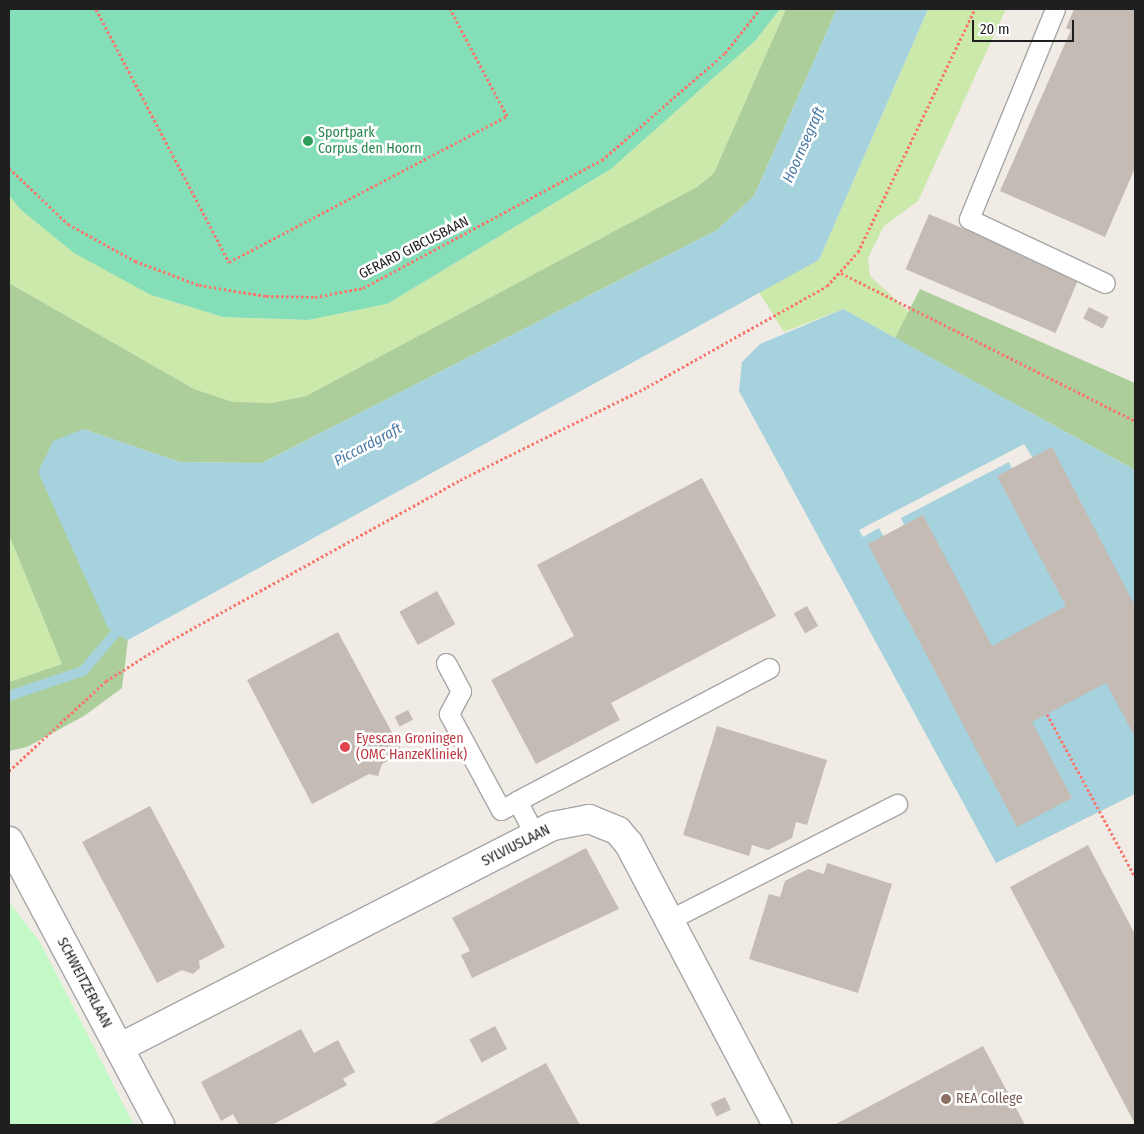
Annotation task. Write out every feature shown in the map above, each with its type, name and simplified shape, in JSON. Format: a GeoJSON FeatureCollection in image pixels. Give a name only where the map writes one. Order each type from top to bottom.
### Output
{"type":"FeatureCollection","features":[{"type":"Feature","properties":{"kind":"street","name":"SYLVIUSLAAN"},"geometry":{"type":"LineString","coordinates":[[118,1048],[536,836],[589,818],[618,831],[669,920],[778,1125]]}},
{"type":"Feature","properties":{"kind":"street","name":"SCHWEITZERLAAN"},"geometry":{"type":"LineString","coordinates":[[9,841],[160,1125]]}},
{"type":"Feature","properties":{"kind":"lane"},"geometry":{"type":"LineString","coordinates":[[1055,9],[969,219],[1105,283]]}},
{"type":"Feature","properties":{"kind":"lane"},"geometry":{"type":"LineString","coordinates":[[446,663],[461,691],[449,714],[501,810],[769,668]]}},
{"type":"Feature","properties":{"kind":"lane"},"geometry":{"type":"LineString","coordinates":[[517,802],[536,836]]}},
{"type":"Feature","properties":{"kind":"lane"},"geometry":{"type":"LineString","coordinates":[[669,920],[897,804]]}},
{"type":"Feature","properties":{"kind":"path"},"geometry":{"type":"LineString","coordinates":[[96,9],[229,262],[507,116],[450,9]]}},
{"type":"Feature","properties":{"kind":"path","name":"GERARD GIBCUSBAAN"},"geometry":{"type":"LineString","coordinates":[[9,168],[68,224],[135,261],[199,285],[266,296],[315,297],[363,288],[602,160],[725,52],[760,9]]}},
{"type":"Feature","properties":{"kind":"path"},"geometry":{"type":"LineString","coordinates":[[9,771],[106,681],[168,642],[460,480],[647,387],[827,286],[841,273],[858,252],[975,9]]}},
{"type":"Feature","properties":{"kind":"path"},"geometry":{"type":"LineString","coordinates":[[841,273],[1135,421]]}},
{"type":"Feature","properties":{"kind":"path"},"geometry":{"type":"LineString","coordinates":[[1047,714],[1135,877]]}},
{"type":"Feature","properties":{"kind":"green space","name":"Sportpark Corpus den Hoorn"},"geometry":{"type":"Polygon","coordinates":[[[9,9],[780,9],[755,41],[611,169],[387,304],[308,320],[223,317],[151,295],[74,253],[20,209],[9,195],[9,9]]]}},
{"type":"Feature","properties":{"kind":"green space"},"geometry":{"type":"Polygon","coordinates":[[[780,9],[786,9],[714,173],[697,187],[306,396],[272,403],[233,402],[194,389],[9,283],[9,195],[20,209],[151,295],[223,317],[308,320],[387,304],[611,169],[755,41],[780,9]]]}},
{"type":"Feature","properties":{"kind":"green space"},"geometry":{"type":"Polygon","coordinates":[[[786,9],[837,9],[754,196],[717,230],[262,463],[180,462],[83,429],[108,628],[128,640],[122,688],[84,716],[27,747],[9,751],[9,682],[62,664],[9,535],[9,283],[194,389],[233,402],[272,403],[306,396],[697,187],[714,173],[786,9]]]}},
{"type":"Feature","properties":{"kind":"green space"},"geometry":{"type":"Polygon","coordinates":[[[928,9],[1006,9],[918,201],[884,226],[868,258],[870,276],[909,312],[895,338],[843,309],[784,332],[759,292],[819,260],[928,9]]]}},
{"type":"Feature","properties":{"kind":"green space"},"geometry":{"type":"Polygon","coordinates":[[[920,289],[1135,383],[1135,470],[895,338],[920,289]]]}},
{"type":"Feature","properties":{"kind":"green space"},"geometry":{"type":"Polygon","coordinates":[[[9,535],[62,664],[9,682],[9,535]]]}},
{"type":"Feature","properties":{"kind":"green space"},"geometry":{"type":"Polygon","coordinates":[[[9,902],[40,942],[134,1125],[9,1125],[9,902]]]}},
{"type":"Feature","properties":{"kind":"water","name":"Hoornsegraft"},"geometry":{"type":"Polygon","coordinates":[[[837,9],[928,9],[819,260],[128,640],[108,628],[38,472],[53,441],[83,429],[180,462],[262,463],[717,230],[754,196],[837,9]]]}},
{"type":"Feature","properties":{"kind":"water"},"geometry":{"type":"Polygon","coordinates":[[[843,309],[1135,470],[1135,794],[996,863],[739,391],[742,362],[760,344],[843,309]]]}},
{"type":"Feature","properties":{"kind":"pier"},"geometry":{"type":"Polygon","coordinates":[[[1024,444],[1033,458],[1012,469],[1009,462],[901,518],[904,525],[884,537],[879,528],[863,537],[859,530],[1024,444]]]}},
{"type":"Feature","properties":{"kind":"building"},"geometry":{"type":"Polygon","coordinates":[[[1074,9],[1135,9],[1135,168],[1105,237],[1000,191],[1071,30],[1066,28],[1074,9]]]}},
{"type":"Feature","properties":{"kind":"building"},"geometry":{"type":"Polygon","coordinates":[[[929,214],[1079,278],[1056,333],[906,269],[929,214]]]}},
{"type":"Feature","properties":{"kind":"building"},"geometry":{"type":"Polygon","coordinates":[[[1089,307],[1109,317],[1103,329],[1083,319],[1089,307]]]}},
{"type":"Feature","properties":{"kind":"building"},"geometry":{"type":"Polygon","coordinates":[[[1052,447],[1135,606],[1135,737],[1106,683],[1032,722],[1072,798],[1017,827],[868,544],[923,515],[992,646],[1066,606],[997,476],[1052,447]]]}},
{"type":"Feature","properties":{"kind":"building"},"geometry":{"type":"Polygon","coordinates":[[[702,478],[776,616],[611,703],[620,720],[536,764],[491,680],[574,636],[537,565],[702,478]]]}},
{"type":"Feature","properties":{"kind":"building"},"geometry":{"type":"Polygon","coordinates":[[[437,591],[455,624],[418,645],[399,612],[437,591]]]}},
{"type":"Feature","properties":{"kind":"building"},"geometry":{"type":"Polygon","coordinates":[[[807,606],[818,626],[805,633],[794,613],[807,606]]]}},
{"type":"Feature","properties":{"kind":"building"},"geometry":{"type":"Polygon","coordinates":[[[338,632],[403,753],[382,764],[378,776],[369,774],[312,804],[247,680],[338,632]]]}},
{"type":"Feature","properties":{"kind":"building"},"geometry":{"type":"Polygon","coordinates":[[[408,710],[413,720],[400,727],[395,717],[408,710]]]}},
{"type":"Feature","properties":{"kind":"building"},"geometry":{"type":"Polygon","coordinates":[[[717,726],[827,760],[807,825],[796,822],[792,838],[768,850],[752,845],[749,856],[683,835],[717,726]]]}},
{"type":"Feature","properties":{"kind":"building"},"geometry":{"type":"Polygon","coordinates":[[[150,806],[225,947],[199,961],[200,968],[193,974],[182,970],[157,983],[82,842],[150,806]]]}},
{"type":"Feature","properties":{"kind":"building"},"geometry":{"type":"Polygon","coordinates":[[[1088,845],[1135,934],[1135,1124],[1010,887],[1088,845]]]}},
{"type":"Feature","properties":{"kind":"building"},"geometry":{"type":"Polygon","coordinates":[[[586,848],[619,909],[472,978],[461,955],[470,951],[452,918],[586,848]]]}},
{"type":"Feature","properties":{"kind":"building"},"geometry":{"type":"Polygon","coordinates":[[[827,863],[892,884],[858,993],[749,959],[769,894],[780,897],[785,881],[808,869],[824,874],[827,863]]]}},
{"type":"Feature","properties":{"kind":"building"},"geometry":{"type":"Polygon","coordinates":[[[495,1026],[507,1049],[482,1063],[469,1040],[495,1026]]]}},
{"type":"Feature","properties":{"kind":"building"},"geometry":{"type":"Polygon","coordinates":[[[301,1029],[314,1053],[338,1040],[355,1072],[343,1079],[347,1085],[272,1125],[239,1125],[233,1114],[221,1121],[201,1082],[301,1029]]]}},
{"type":"Feature","properties":{"kind":"building","name":"REA College"},"geometry":{"type":"Polygon","coordinates":[[[983,1046],[1025,1125],[836,1125],[836,1124],[983,1046]]]}},
{"type":"Feature","properties":{"kind":"building"},"geometry":{"type":"Polygon","coordinates":[[[546,1063],[580,1125],[430,1125],[546,1063]]]}},
{"type":"Feature","properties":{"kind":"building"},"geometry":{"type":"Polygon","coordinates":[[[725,1097],[731,1110],[716,1116],[710,1104],[725,1097]]]}},
{"type":"Feature","properties":{"kind":"waterway","name":"Piccardgraft"},"geometry":{"type":"LineString","coordinates":[[9,696],[83,671],[124,623]]}},
{"type":"Feature","properties":{"kind":"place","name":"Sportpark Corpus den Hoorn"},"geometry":{"type":"Point","coordinates":[308,141]}},
{"type":"Feature","properties":{"kind":"place","name":"Eyescan Groningen (OMC HanzeKliniek)"},"geometry":{"type":"Point","coordinates":[345,747]}},
{"type":"Feature","properties":{"kind":"place","name":"REA College"},"geometry":{"type":"Point","coordinates":[946,1099]}}]}
